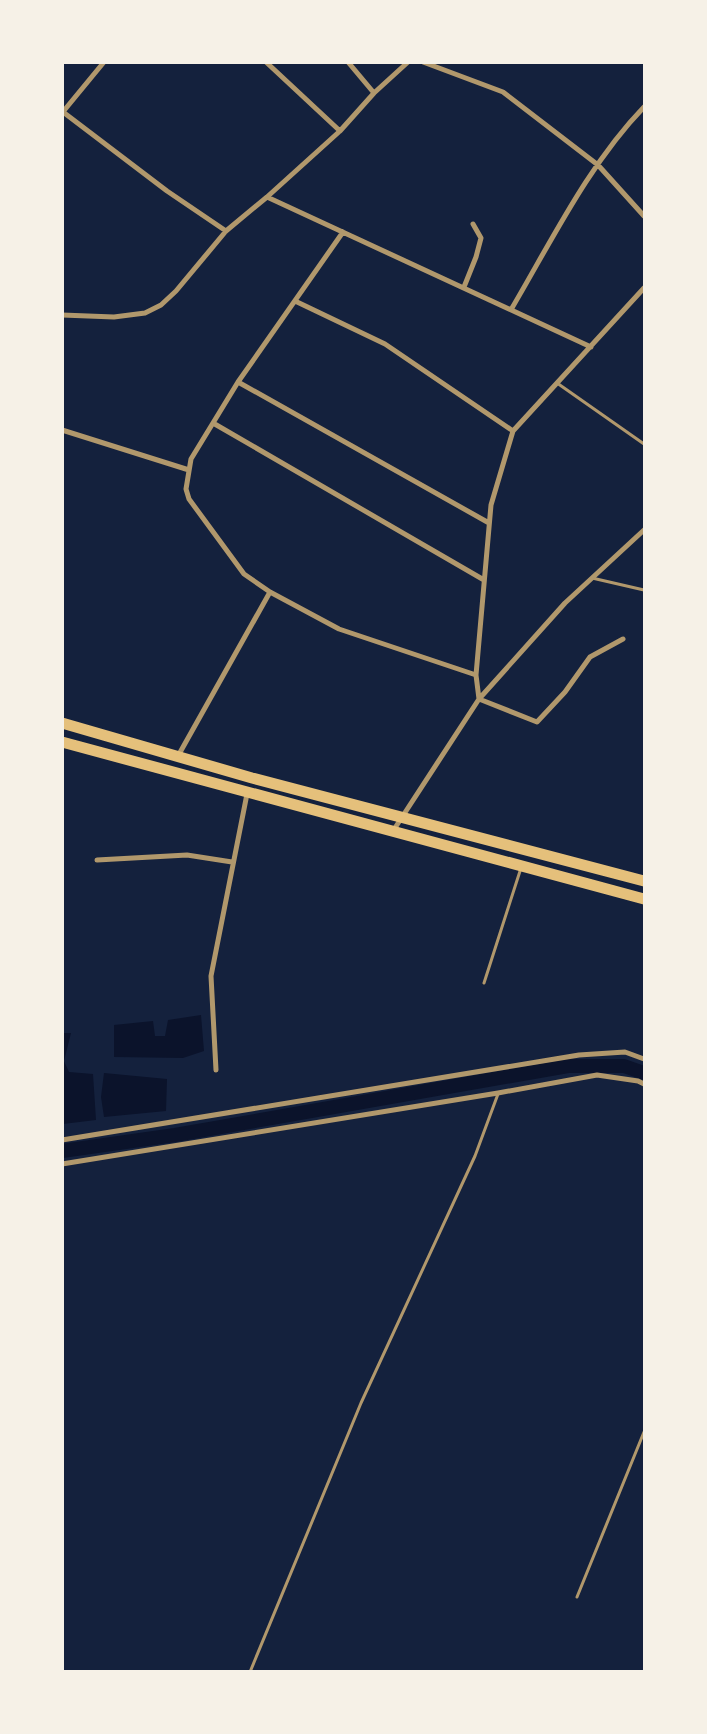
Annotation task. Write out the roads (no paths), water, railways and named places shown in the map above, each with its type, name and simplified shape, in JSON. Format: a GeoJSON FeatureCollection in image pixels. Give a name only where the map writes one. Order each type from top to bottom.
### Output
{"type":"FeatureCollection","features":[{"type":"Feature","properties":{"kind":"highway"},"geometry":{"type":"LineString","coordinates":[[62,723],[644,881]]}},
{"type":"Feature","properties":{"kind":"highway"},"geometry":{"type":"LineString","coordinates":[[62,742],[247,794],[644,899]]}},
{"type":"Feature","properties":{"kind":"street"},"geometry":{"type":"LineString","coordinates":[[94,62],[102,65],[63,112],[167,191],[226,231]]}},
{"type":"Feature","properties":{"kind":"street"},"geometry":{"type":"LineString","coordinates":[[266,62],[340,131]]}},
{"type":"Feature","properties":{"kind":"street"},"geometry":{"type":"LineString","coordinates":[[348,62],[374,93]]}},
{"type":"Feature","properties":{"kind":"street"},"geometry":{"type":"LineString","coordinates":[[62,315],[114,317],[145,313],[161,305],[176,291],[226,231],[340,131],[374,93],[408,62]]}},
{"type":"Feature","properties":{"kind":"street"},"geometry":{"type":"LineString","coordinates":[[422,62],[503,92],[598,165],[644,216]]}},
{"type":"Feature","properties":{"kind":"street"},"geometry":{"type":"LineString","coordinates":[[512,308],[598,165],[630,122],[644,107]]}},
{"type":"Feature","properties":{"kind":"street"},"geometry":{"type":"LineString","coordinates":[[267,197],[512,308],[590,347]]}},
{"type":"Feature","properties":{"kind":"street"},"geometry":{"type":"LineString","coordinates":[[464,287],[481,238],[474,224]]}},
{"type":"Feature","properties":{"kind":"street"},"geometry":{"type":"LineString","coordinates":[[343,232],[238,382],[191,458],[186,489],[189,499],[244,574],[270,592],[339,629],[476,675]]}},
{"type":"Feature","properties":{"kind":"street"},"geometry":{"type":"LineString","coordinates":[[479,699],[476,675],[491,505],[514,431],[644,288]]}},
{"type":"Feature","properties":{"kind":"street"},"geometry":{"type":"LineString","coordinates":[[295,301],[386,344],[514,431]]}},
{"type":"Feature","properties":{"kind":"street"},"geometry":{"type":"LineString","coordinates":[[238,382],[489,522]]}},
{"type":"Feature","properties":{"kind":"street"},"geometry":{"type":"LineString","coordinates":[[213,423],[484,580]]}},
{"type":"Feature","properties":{"kind":"street"},"geometry":{"type":"LineString","coordinates":[[62,430],[190,470]]}},
{"type":"Feature","properties":{"kind":"street"},"geometry":{"type":"LineString","coordinates":[[392,831],[479,699],[565,603],[644,530]]}},
{"type":"Feature","properties":{"kind":"street"},"geometry":{"type":"LineString","coordinates":[[178,756],[270,592]]}},
{"type":"Feature","properties":{"kind":"street"},"geometry":{"type":"LineString","coordinates":[[479,699],[537,722],[565,692],[590,657],[623,640]]}},
{"type":"Feature","properties":{"kind":"street"},"geometry":{"type":"LineString","coordinates":[[216,1070],[211,976],[232,862],[247,794]]}},
{"type":"Feature","properties":{"kind":"street"},"geometry":{"type":"LineString","coordinates":[[96,860],[187,855],[232,862]]}},
{"type":"Feature","properties":{"kind":"street"},"geometry":{"type":"LineString","coordinates":[[62,1140],[579,1055],[625,1052],[644,1059]]}},
{"type":"Feature","properties":{"kind":"street"},"geometry":{"type":"LineString","coordinates":[[62,1164],[498,1093],[597,1075],[644,1084]]}},
{"type":"Feature","properties":{"kind":"lane"},"geometry":{"type":"LineString","coordinates":[[557,383],[644,444]]}},
{"type":"Feature","properties":{"kind":"lane"},"geometry":{"type":"LineString","coordinates":[[591,578],[644,590]]}},
{"type":"Feature","properties":{"kind":"lane"},"geometry":{"type":"LineString","coordinates":[[484,983],[521,867]]}},
{"type":"Feature","properties":{"kind":"lane"},"geometry":{"type":"LineString","coordinates":[[250,1672],[361,1403],[475,1156],[498,1093]]}},
{"type":"Feature","properties":{"kind":"lane"},"geometry":{"type":"LineString","coordinates":[[577,1597],[644,1432]]}},
{"type":"Feature","properties":{"kind":"water"},"geometry":{"type":"Polygon","coordinates":[[[201,1015],[204,1051],[183,1058],[114,1057],[114,1025],[153,1021],[155,1036],[165,1036],[168,1020],[201,1015]]]}},
{"type":"Feature","properties":{"kind":"water"},"geometry":{"type":"Polygon","coordinates":[[[63,1033],[71,1033],[64,1061],[69,1072],[93,1074],[96,1120],[63,1124],[63,1033]]]}},
{"type":"Feature","properties":{"kind":"water"},"geometry":{"type":"Polygon","coordinates":[[[104,1073],[167,1079],[166,1111],[104,1117],[101,1097],[104,1073]]]}},
{"type":"Feature","properties":{"kind":"waterway"},"geometry":{"type":"LineString","coordinates":[[62,1151],[175,1135],[568,1066],[624,1066],[644,1073]]}}]}
